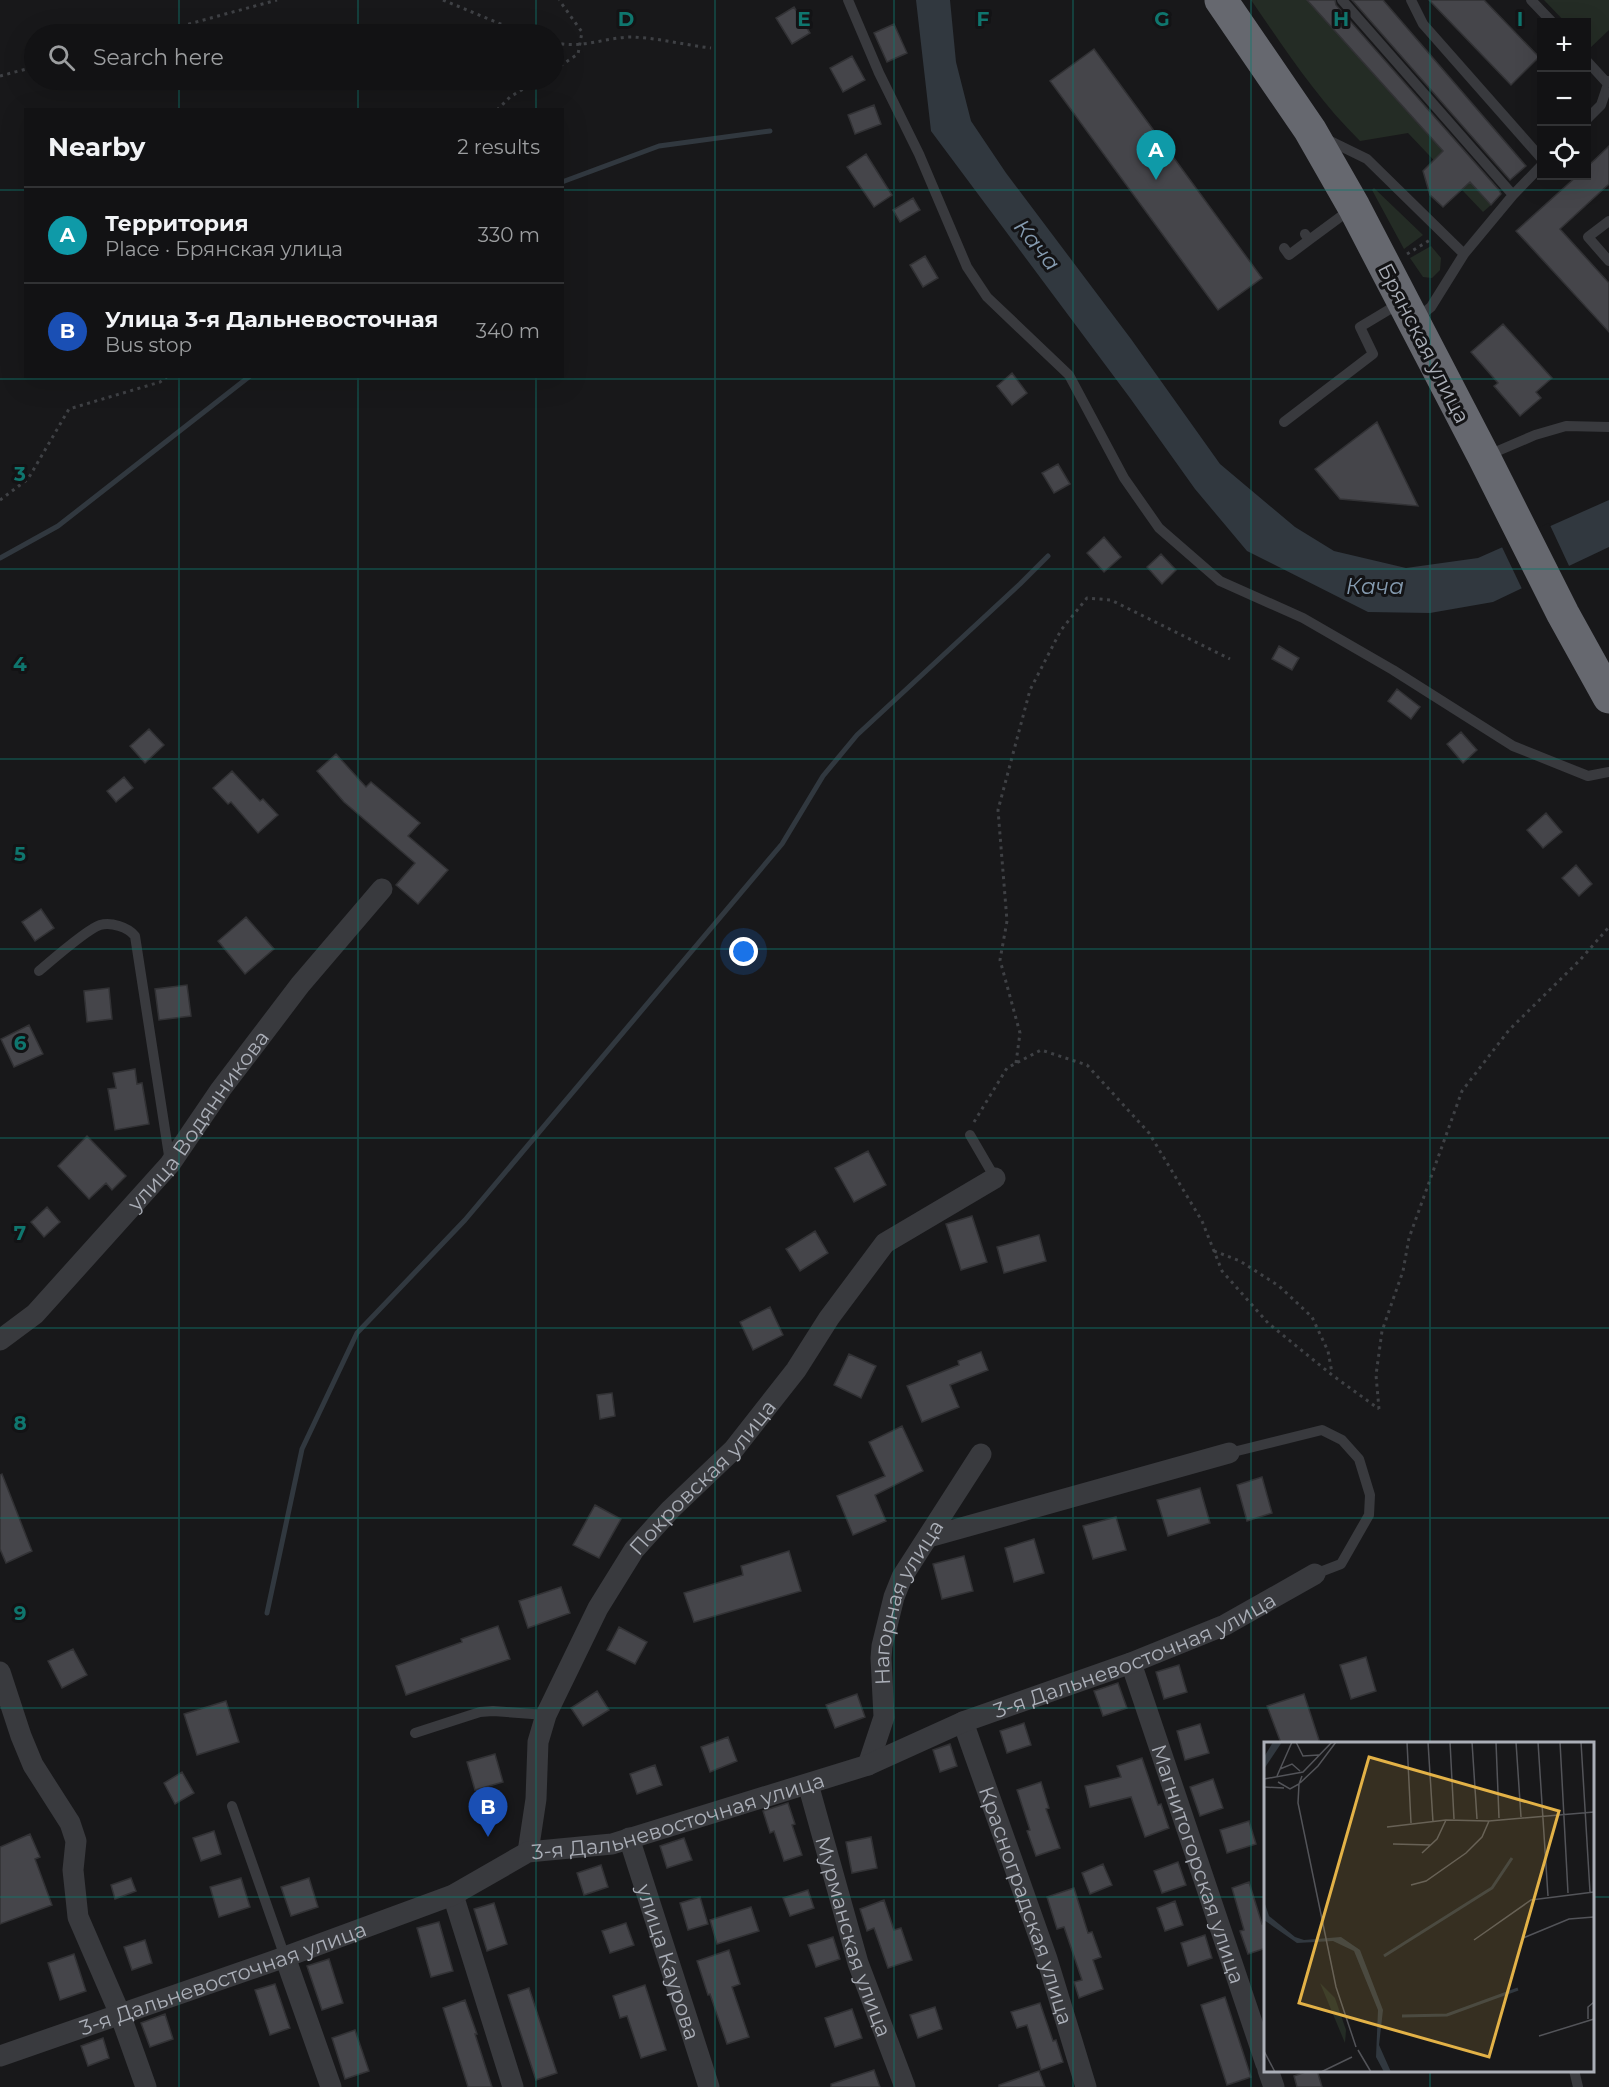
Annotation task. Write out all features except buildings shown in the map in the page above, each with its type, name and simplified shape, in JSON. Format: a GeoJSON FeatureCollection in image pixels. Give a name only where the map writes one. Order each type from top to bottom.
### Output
{"type":"FeatureCollection","features":[{"type":"Feature","properties":{"kind":"highway","name":"Брянская улица"},"geometry":{"type":"LineString","coordinates":[[1221,0],[1310,130],[1354,207],[1563,614],[1609,697]]}},
{"type":"Feature","properties":{"kind":"street","name":"улица Водянникова"},"geometry":{"type":"LineString","coordinates":[[0,1340],[35,1314],[171,1164],[221,1089],[300,986],[381,889]]}},
{"type":"Feature","properties":{"kind":"street","name":"Покровская улица"},"geometry":{"type":"LineString","coordinates":[[528,1852],[536,1798],[538,1742],[546,1715],[598,1608],[634,1550],[670,1510],[734,1449],[796,1370],[829,1318],[881,1248],[893,1237],[995,1178]]}},
{"type":"Feature","properties":{"kind":"street"},"geometry":{"type":"LineString","coordinates":[[929,1537],[1229,1453]]}},
{"type":"Feature","properties":{"kind":"street","name":"Нагорная улица"},"geometry":{"type":"LineString","coordinates":[[868,1765],[884,1717],[881,1658],[894,1597],[902,1578],[981,1454]]}},
{"type":"Feature","properties":{"kind":"street","name":"3-я Дальневосточная улица"},"geometry":{"type":"LineString","coordinates":[[0,2056],[285,1957],[453,1895],[528,1852],[612,1844],[868,1765],[963,1722],[1131,1663],[1226,1625],[1315,1574]]}},
{"type":"Feature","properties":{"kind":"street","name":"Магнитогорская улица"},"geometry":{"type":"LineString","coordinates":[[1131,1663],[1264,2058]]}},
{"type":"Feature","properties":{"kind":"street"},"geometry":{"type":"LineString","coordinates":[[0,1672],[33,1765],[70,1823],[76,1841],[74,1870],[78,1917],[120,2014],[146,2087]]}},
{"type":"Feature","properties":{"kind":"street","name":"Красноградская улица"},"geometry":{"type":"LineString","coordinates":[[963,1722],[1047,1959],[1086,2087]]}},
{"type":"Feature","properties":{"kind":"street","name":"Мурманская улица"},"geometry":{"type":"LineString","coordinates":[[808,1784],[858,1963],[905,2087]]}},
{"type":"Feature","properties":{"kind":"street","name":"улица Каурова"},"geometry":{"type":"LineString","coordinates":[[629,1838],[709,2087]]}},
{"type":"Feature","properties":{"kind":"street"},"geometry":{"type":"LineString","coordinates":[[453,1895],[513,2087]]}},
{"type":"Feature","properties":{"kind":"street"},"geometry":{"type":"LineString","coordinates":[[285,1957],[331,2087]]}},
{"type":"Feature","properties":{"kind":"street"},"geometry":{"type":"LineString","coordinates":[[1269,2072],[1274,2087]]}},
{"type":"Feature","properties":{"kind":"lane"},"geometry":{"type":"LineString","coordinates":[[848,0],[879,73],[919,154],[967,267],[987,297],[1069,375],[1124,478],[1159,528],[1220,581],[1303,618],[1393,670],[1513,746],[1588,776],[1609,772]]}},
{"type":"Feature","properties":{"kind":"lane"},"geometry":{"type":"LineString","coordinates":[[1342,0],[1513,195]]}},
{"type":"Feature","properties":{"kind":"lane"},"geometry":{"type":"LineString","coordinates":[[1410,0],[1423,24],[1537,153]]}},
{"type":"Feature","properties":{"kind":"lane"},"geometry":{"type":"LineString","coordinates":[[1531,0],[1548,18]]}},
{"type":"Feature","properties":{"kind":"lane"},"geometry":{"type":"LineString","coordinates":[[1591,64],[1608,82],[1601,105],[1591,116]]}},
{"type":"Feature","properties":{"kind":"lane"},"geometry":{"type":"LineString","coordinates":[[1310,130],[1367,159],[1464,254]]}},
{"type":"Feature","properties":{"kind":"lane"},"geometry":{"type":"LineString","coordinates":[[1284,422],[1373,354],[1360,327],[1431,307],[1464,254],[1537,170]]}},
{"type":"Feature","properties":{"kind":"lane"},"geometry":{"type":"LineString","coordinates":[[1284,248],[1289,255],[1307,237],[1354,207]]}},
{"type":"Feature","properties":{"kind":"lane"},"geometry":{"type":"LineString","coordinates":[[1609,220],[1588,237],[1609,261]]}},
{"type":"Feature","properties":{"kind":"lane"},"geometry":{"type":"LineString","coordinates":[[1484,457],[1535,435],[1566,426],[1609,426]]}},
{"type":"Feature","properties":{"kind":"lane"},"geometry":{"type":"LineString","coordinates":[[39,971],[100,925],[113,925],[131,930],[135,936],[171,1164]]}},
{"type":"Feature","properties":{"kind":"lane"},"geometry":{"type":"LineString","coordinates":[[970,1136],[995,1178]]}},
{"type":"Feature","properties":{"kind":"lane"},"geometry":{"type":"LineString","coordinates":[[1229,1453],[1322,1430],[1342,1440],[1359,1459],[1370,1495],[1369,1515],[1341,1564],[1315,1574]]}},
{"type":"Feature","properties":{"kind":"lane"},"geometry":{"type":"LineString","coordinates":[[415,1733],[480,1712],[546,1715]]}},
{"type":"Feature","properties":{"kind":"lane"},"geometry":{"type":"LineString","coordinates":[[232,1806],[285,1957]]}},
{"type":"Feature","properties":{"kind":"lane"},"geometry":{"type":"LineString","coordinates":[[1574,2072],[1578,2087]]}},
{"type":"Feature","properties":{"kind":"path"},"geometry":{"type":"LineString","coordinates":[[189,24],[277,0]]}},
{"type":"Feature","properties":{"kind":"path"},"geometry":{"type":"LineString","coordinates":[[443,0],[501,24]]}},
{"type":"Feature","properties":{"kind":"path"},"geometry":{"type":"LineString","coordinates":[[559,0],[582,32],[578,54],[564,63]]}},
{"type":"Feature","properties":{"kind":"path"},"geometry":{"type":"LineString","coordinates":[[564,44],[632,37],[711,48]]}},
{"type":"Feature","properties":{"kind":"path"},"geometry":{"type":"LineString","coordinates":[[0,76],[24,70]]}},
{"type":"Feature","properties":{"kind":"path"},"geometry":{"type":"LineString","coordinates":[[499,108],[522,90]]}},
{"type":"Feature","properties":{"kind":"path"},"geometry":{"type":"LineString","coordinates":[[1406,255],[1428,242]]}},
{"type":"Feature","properties":{"kind":"path"},"geometry":{"type":"LineString","coordinates":[[0,500],[28,479],[69,409],[160,382],[165,378]]}},
{"type":"Feature","properties":{"kind":"path"},"geometry":{"type":"LineString","coordinates":[[1016,1063],[1020,1033],[1000,960],[1007,921],[998,810],[1030,690],[1061,630],[1087,598],[1111,600],[1230,659]]}},
{"type":"Feature","properties":{"kind":"path"},"geometry":{"type":"LineString","coordinates":[[970,1136],[976,1117],[1007,1068],[1041,1050],[1087,1065],[1149,1133],[1202,1221],[1222,1271],[1268,1323],[1332,1375],[1379,1409],[1376,1375],[1382,1331],[1403,1271],[1409,1238],[1462,1091],[1509,1030],[1580,960],[1609,927]]}},
{"type":"Feature","properties":{"kind":"path"},"geometry":{"type":"LineString","coordinates":[[1214,1251],[1240,1261],[1279,1286],[1312,1317],[1328,1351],[1332,1375]]}},
{"type":"Feature","properties":{"kind":"shaded area"},"geometry":{"type":"Polygon","coordinates":[[[1251,0],[1307,0],[1491,205],[1483,212],[1408,133],[1360,141],[1316,91],[1251,0]]]}},
{"type":"Feature","properties":{"kind":"shaded area"},"geometry":{"type":"Polygon","coordinates":[[[1544,0],[1609,0],[1609,30],[1591,47],[1591,18],[1561,18],[1544,0]]]}},
{"type":"Feature","properties":{"kind":"shaded area"},"geometry":{"type":"Polygon","coordinates":[[[1374,188],[1423,235],[1404,249],[1372,190],[1374,188]]]}},
{"type":"Feature","properties":{"kind":"shaded area"},"geometry":{"type":"Polygon","coordinates":[[[1431,246],[1441,258],[1440,270],[1432,278],[1423,277],[1410,258],[1431,246]]]}},
{"type":"Feature","properties":{"kind":"water","name":"Кача"},"geometry":{"type":"Polygon","coordinates":[[[916,0],[950,0],[956,62],[971,121],[1006,173],[1131,339],[1220,464],[1295,527],[1334,551],[1406,568],[1478,558],[1609,500],[1609,547],[1493,602],[1430,613],[1368,612],[1247,551],[1195,489],[931,131],[916,0]]]}},
{"type":"Feature","properties":{"kind":"pier"},"geometry":{"type":"Polygon","coordinates":[[[1549,523],[1570,568],[1523,591],[1501,545],[1549,523]]]}},
{"type":"Feature","properties":{"kind":"waterway"},"geometry":{"type":"LineString","coordinates":[[564,181],[659,146],[770,131]]}},
{"type":"Feature","properties":{"kind":"waterway"},"geometry":{"type":"LineString","coordinates":[[0,558],[58,526],[247,378]]}},
{"type":"Feature","properties":{"kind":"waterway"},"geometry":{"type":"LineString","coordinates":[[267,1613],[302,1449],[357,1333],[465,1220],[782,844],[823,776],[857,735],[1048,556]]}},
{"type":"Feature","properties":{"kind":"place","name":"Территория"},"geometry":{"type":"Point","coordinates":[1156,180]}},
{"type":"Feature","properties":{"kind":"place","name":"Улица 3-я Дальневосточная"},"geometry":{"type":"Point","coordinates":[488,1837]}}]}
